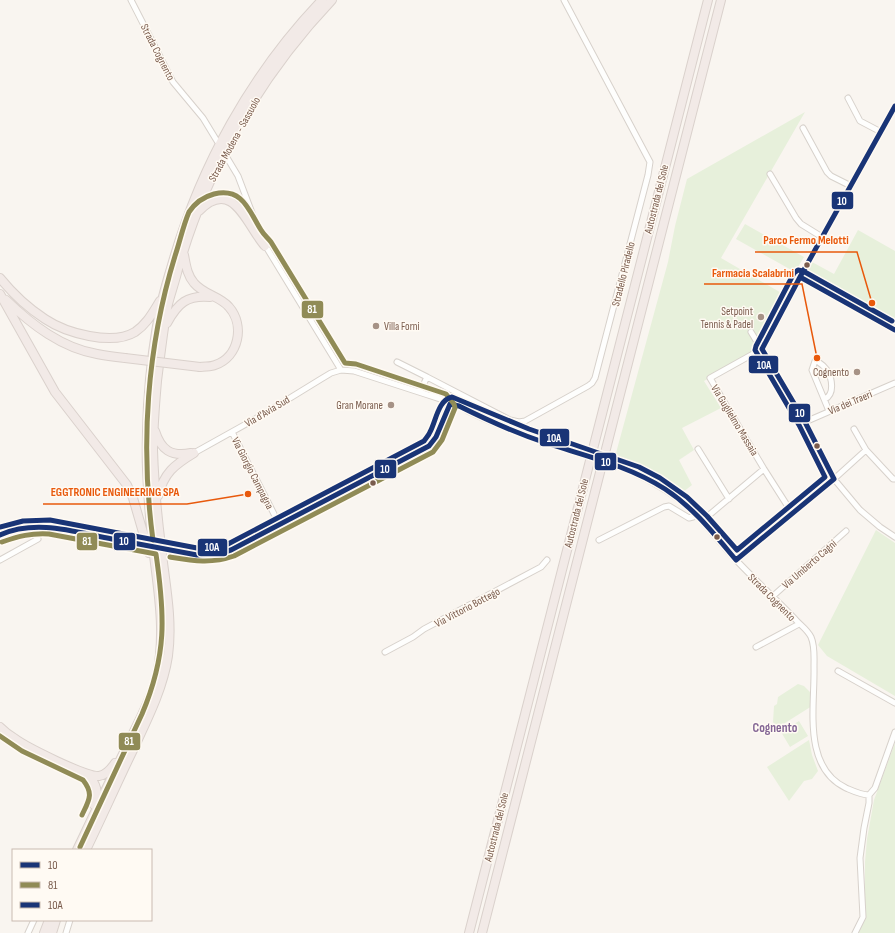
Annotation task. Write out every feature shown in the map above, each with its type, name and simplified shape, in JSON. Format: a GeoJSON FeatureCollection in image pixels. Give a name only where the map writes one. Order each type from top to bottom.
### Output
{"type":"FeatureCollection","features":[{"type":"Feature","properties":{"kind":"highway","name":"Strada Modena - Sassuolo"},"geometry":{"type":"LineString","coordinates":[[158,558],[147,485],[146,449],[150,379],[154,342],[164,293],[179,240],[197,191],[230,125],[271,62],[288,39],[322,0]]}},
{"type":"Feature","properties":{"kind":"highway","name":"Strada Modena - Sassuolo"},"geometry":{"type":"LineString","coordinates":[[158,558],[153,448],[154,426],[164,328],[168,306],[183,251],[204,193],[227,146],[248,109],[272,72],[295,42],[332,0]]}},
{"type":"Feature","properties":{"kind":"highway","name":"Autostrada del Sole"},"geometry":{"type":"LineString","coordinates":[[468,933],[708,0]]}},
{"type":"Feature","properties":{"kind":"highway","name":"Autostrada del Sole"},"geometry":{"type":"LineString","coordinates":[[482,933],[721,0]]}},
{"type":"Feature","properties":{"kind":"highway"},"geometry":{"type":"LineString","coordinates":[[197,213],[204,206],[216,201],[231,201],[240,209],[258,238],[265,246]]}},
{"type":"Feature","properties":{"kind":"highway"},"geometry":{"type":"LineString","coordinates":[[0,294],[44,332],[61,342],[78,349],[97,354],[200,367],[215,365],[232,353],[238,337],[237,322],[235,315],[224,302],[200,289],[191,279],[187,272],[183,251]]}},
{"type":"Feature","properties":{"kind":"highway"},"geometry":{"type":"LineString","coordinates":[[0,279],[24,304],[46,320],[96,338],[112,339],[135,332],[146,323],[153,314],[164,293]]}},
{"type":"Feature","properties":{"kind":"highway"},"geometry":{"type":"LineString","coordinates":[[0,279],[5,291],[21,313]]}},
{"type":"Feature","properties":{"kind":"highway"},"geometry":{"type":"LineString","coordinates":[[0,294],[55,392],[127,485],[133,498],[160,596]]}},
{"type":"Feature","properties":{"kind":"highway"},"geometry":{"type":"LineString","coordinates":[[164,328],[175,311],[184,301],[196,297],[213,297]]}},
{"type":"Feature","properties":{"kind":"highway"},"geometry":{"type":"LineString","coordinates":[[154,426],[157,437],[164,449],[178,455],[194,453]]}},
{"type":"Feature","properties":{"kind":"highway"},"geometry":{"type":"LineString","coordinates":[[156,503],[160,487],[168,472],[194,453]]}},
{"type":"Feature","properties":{"kind":"highway"},"geometry":{"type":"LineString","coordinates":[[77,849],[147,704],[157,675],[162,641],[158,558]]}},
{"type":"Feature","properties":{"kind":"highway"},"geometry":{"type":"LineString","coordinates":[[86,849],[149,715],[164,676],[170,639],[170,616],[158,558]]}},
{"type":"Feature","properties":{"kind":"highway"},"geometry":{"type":"LineString","coordinates":[[0,726],[25,745],[87,774],[101,776],[112,767],[134,731]]}},
{"type":"Feature","properties":{"kind":"highway"},"geometry":{"type":"LineString","coordinates":[[77,849],[96,800],[97,793],[95,784],[87,774]]}},
{"type":"Feature","properties":{"kind":"highway"},"geometry":{"type":"LineString","coordinates":[[44,933],[49,921]]}},
{"type":"Feature","properties":{"kind":"highway"},"geometry":{"type":"LineString","coordinates":[[52,933],[56,921]]}},
{"type":"Feature","properties":{"kind":"street","name":"Strada Cognento"},"geometry":{"type":"LineString","coordinates":[[131,0],[173,82],[203,118],[217,141]]}},
{"type":"Feature","properties":{"kind":"street","name":"Stradello Piradello"},"geometry":{"type":"LineString","coordinates":[[427,377],[510,420],[519,422],[525,421],[588,386],[595,378],[648,175],[650,162],[564,0]]}},
{"type":"Feature","properties":{"kind":"street"},"geometry":{"type":"LineString","coordinates":[[848,98],[860,121],[880,132]]}},
{"type":"Feature","properties":{"kind":"street"},"geometry":{"type":"LineString","coordinates":[[762,349],[800,277],[895,106]]}},
{"type":"Feature","properties":{"kind":"street"},"geometry":{"type":"LineString","coordinates":[[803,128],[827,172],[831,176],[851,186]]}},
{"type":"Feature","properties":{"kind":"street"},"geometry":{"type":"LineString","coordinates":[[226,156],[238,176],[257,229],[265,246],[341,370]]}},
{"type":"Feature","properties":{"kind":"street"},"geometry":{"type":"LineString","coordinates":[[770,174],[796,218],[801,224],[822,237]]}},
{"type":"Feature","properties":{"kind":"street"},"geometry":{"type":"LineString","coordinates":[[800,277],[895,330]]}},
{"type":"Feature","properties":{"kind":"street"},"geometry":{"type":"LineString","coordinates":[[751,332],[805,422],[834,479],[860,510],[880,527],[895,537]]}},
{"type":"Feature","properties":{"kind":"street","name":"Via Guglielmo Massaia"},"geometry":{"type":"LineString","coordinates":[[762,349],[710,378],[792,513]]}},
{"type":"Feature","properties":{"kind":"street"},"geometry":{"type":"LineString","coordinates":[[825,399],[832,390],[832,385],[827,370],[815,361],[812,370],[829,411]]}},
{"type":"Feature","properties":{"kind":"street"},"geometry":{"type":"LineString","coordinates":[[397,362],[427,377],[423,393]]}},
{"type":"Feature","properties":{"kind":"street","name":"Strada Cognento"},"geometry":{"type":"LineString","coordinates":[[341,370],[354,371],[443,400],[449,405],[459,406]]}},
{"type":"Feature","properties":{"kind":"street","name":"Via d'Avia Sud"},"geometry":{"type":"LineString","coordinates":[[194,453],[264,414],[331,373],[341,370]]}},
{"type":"Feature","properties":{"kind":"street","name":"Via dei Traeri"},"geometry":{"type":"LineString","coordinates":[[805,422],[895,383]]}},
{"type":"Feature","properties":{"kind":"street","name":"Strada Cognento"},"geometry":{"type":"LineString","coordinates":[[423,393],[446,394],[459,406],[526,436],[636,473],[683,502],[695,514],[704,519],[736,560],[799,624],[806,629],[813,643],[814,689],[812,721],[816,750],[819,758],[827,772],[835,781],[850,790],[869,795]]}},
{"type":"Feature","properties":{"kind":"street"},"geometry":{"type":"LineString","coordinates":[[0,535],[34,526],[50,527],[197,554],[218,554],[231,550],[280,525],[428,446],[436,437],[449,405]]}},
{"type":"Feature","properties":{"kind":"street"},"geometry":{"type":"LineString","coordinates":[[854,428],[866,450],[892,478],[895,479]]}},
{"type":"Feature","properties":{"kind":"street","name":"Via Giorgio Campagna"},"geometry":{"type":"LineString","coordinates":[[232,432],[274,514]]}},
{"type":"Feature","properties":{"kind":"street"},"geometry":{"type":"LineString","coordinates":[[698,449],[729,499]]}},
{"type":"Feature","properties":{"kind":"street"},"geometry":{"type":"LineString","coordinates":[[736,560],[834,479],[866,450]]}},
{"type":"Feature","properties":{"kind":"street"},"geometry":{"type":"LineString","coordinates":[[704,519],[764,469]]}},
{"type":"Feature","properties":{"kind":"street"},"geometry":{"type":"LineString","coordinates":[[599,540],[664,506],[669,506],[689,518],[695,514]]}},
{"type":"Feature","properties":{"kind":"street","name":"Via Umberto Cagni"},"geometry":{"type":"LineString","coordinates":[[772,596],[846,531]]}},
{"type":"Feature","properties":{"kind":"street"},"geometry":{"type":"LineString","coordinates":[[0,560],[38,539]]}},
{"type":"Feature","properties":{"kind":"street","name":"Via Vittorio Bottego"},"geometry":{"type":"LineString","coordinates":[[385,652],[414,637],[424,629],[541,567],[547,560]]}},
{"type":"Feature","properties":{"kind":"street","name":"Strada Cognento"},"geometry":{"type":"LineString","coordinates":[[756,647],[799,624]]}},
{"type":"Feature","properties":{"kind":"street"},"geometry":{"type":"LineString","coordinates":[[838,671],[895,703]]}},
{"type":"Feature","properties":{"kind":"street"},"geometry":{"type":"LineString","coordinates":[[855,933],[863,917],[860,858],[864,828],[870,803],[869,795],[875,788],[895,732]]}},
{"type":"Feature","properties":{"kind":"street"},"geometry":{"type":"LineString","coordinates":[[28,933],[34,921]]}},
{"type":"Feature","properties":{"kind":"street"},"geometry":{"type":"LineString","coordinates":[[66,933],[70,921]]}},
{"type":"Feature","properties":{"kind":"green space"},"geometry":{"type":"Polygon","coordinates":[[[805,112],[721,258],[790,298],[762,349],[704,381],[721,408],[682,428],[694,450],[679,460],[692,485],[678,496],[646,477],[613,464],[668,262],[675,226],[687,179],[805,112]]]}},
{"type":"Feature","properties":{"kind":"green space"},"geometry":{"type":"Polygon","coordinates":[[[745,224],[804,257],[795,272],[736,239],[745,224]]]}},
{"type":"Feature","properties":{"kind":"green space"},"geometry":{"type":"Polygon","coordinates":[[[858,230],[895,251],[895,329],[803,277],[812,262],[834,274],[858,230]]]}},
{"type":"Feature","properties":{"kind":"green space"},"geometry":{"type":"Polygon","coordinates":[[[876,530],[895,543],[895,696],[827,656],[818,645],[876,530]]]}},
{"type":"Feature","properties":{"kind":"green space"},"geometry":{"type":"Polygon","coordinates":[[[798,684],[804,686],[811,693],[812,706],[777,728],[773,722],[774,706],[777,704],[778,697],[798,684]]]}},
{"type":"Feature","properties":{"kind":"green space"},"geometry":{"type":"Polygon","coordinates":[[[799,721],[808,736],[790,747],[781,732],[799,721]]]}},
{"type":"Feature","properties":{"kind":"green space"},"geometry":{"type":"Polygon","coordinates":[[[809,740],[812,755],[818,771],[812,779],[804,781],[789,801],[767,767],[809,740]]]}},
{"type":"Feature","properties":{"kind":"green space"},"geometry":{"type":"Polygon","coordinates":[[[895,743],[895,933],[857,933],[865,919],[865,862],[867,839],[874,800],[895,743]]]}},
{"type":"Feature","properties":{"kind":"transit line","name":"10"},"geometry":{"type":"LineString","coordinates":[[762,349],[800,277],[895,106]]}},
{"type":"Feature","properties":{"kind":"transit line","name":"81"},"geometry":{"type":"LineString","coordinates":[[153,540],[149,504],[147,432],[152,361],[165,290],[189,212],[197,203],[206,197],[214,194],[232,194],[238,197],[249,208],[262,232],[271,242],[345,363],[356,364],[446,394],[454,404],[455,408],[442,440],[433,452],[234,556],[226,559],[210,561],[195,561],[170,557]]}},
{"type":"Feature","properties":{"kind":"transit line","name":"10A"},"geometry":{"type":"LineString","coordinates":[[0,527],[23,521],[50,520],[197,548],[217,547],[228,544],[424,441],[430,433],[440,406],[447,399],[452,397],[529,429],[639,467],[660,478],[687,497],[707,516],[737,550],[825,477],[799,425],[755,350],[794,273],[798,270],[803,271],[892,321]]}},
{"type":"Feature","properties":{"kind":"transit line","name":"10"},"geometry":{"type":"LineString","coordinates":[[800,277],[895,330]]}},
{"type":"Feature","properties":{"kind":"transit line","name":"10"},"geometry":{"type":"LineString","coordinates":[[762,349],[805,422],[834,479]]}},
{"type":"Feature","properties":{"kind":"transit line","name":"10"},"geometry":{"type":"LineString","coordinates":[[450,404],[459,406],[524,435],[607,462],[651,481],[665,489],[685,504],[712,531],[736,560]]}},
{"type":"Feature","properties":{"kind":"transit line","name":"10"},"geometry":{"type":"LineString","coordinates":[[0,535],[14,530],[27,528],[56,528],[197,555],[218,554],[231,550],[429,446],[436,437],[450,404]]}},
{"type":"Feature","properties":{"kind":"transit line","name":"10"},"geometry":{"type":"LineString","coordinates":[[736,560],[834,479]]}},
{"type":"Feature","properties":{"kind":"transit line","name":"81"},"geometry":{"type":"LineString","coordinates":[[2,542],[25,535],[49,534],[156,554],[162,616],[162,635],[156,673],[142,714],[80,847]]}},
{"type":"Feature","properties":{"kind":"transit line","name":"81"},"geometry":{"type":"LineString","coordinates":[[0,736],[22,751],[83,780],[88,789],[89,797],[82,815]]}},
{"type":"Feature","properties":{"kind":"place","name":"Parco Fermo Melotti"},"geometry":{"type":"Point","coordinates":[872,303]}},
{"type":"Feature","properties":{"kind":"place","name":"Setpoint Tennis & Padel"},"geometry":{"type":"Point","coordinates":[761,317]}},
{"type":"Feature","properties":{"kind":"place","name":"Villa Forni"},"geometry":{"type":"Point","coordinates":[376,326]}},
{"type":"Feature","properties":{"kind":"place","name":"Farmacia Scalabrini"},"geometry":{"type":"Point","coordinates":[817,358]}},
{"type":"Feature","properties":{"kind":"place","name":"Cognento"},"geometry":{"type":"Point","coordinates":[857,372]}},
{"type":"Feature","properties":{"kind":"place","name":"Gran Morane"},"geometry":{"type":"Point","coordinates":[391,405]}},
{"type":"Feature","properties":{"kind":"place","name":"EGGTRONIC ENGINEERING SPA"},"geometry":{"type":"Point","coordinates":[248,494]}},
{"type":"Feature","properties":{"kind":"district","name":"Cognento"},"geometry":{"type":"Point","coordinates":[775,727]}}]}
